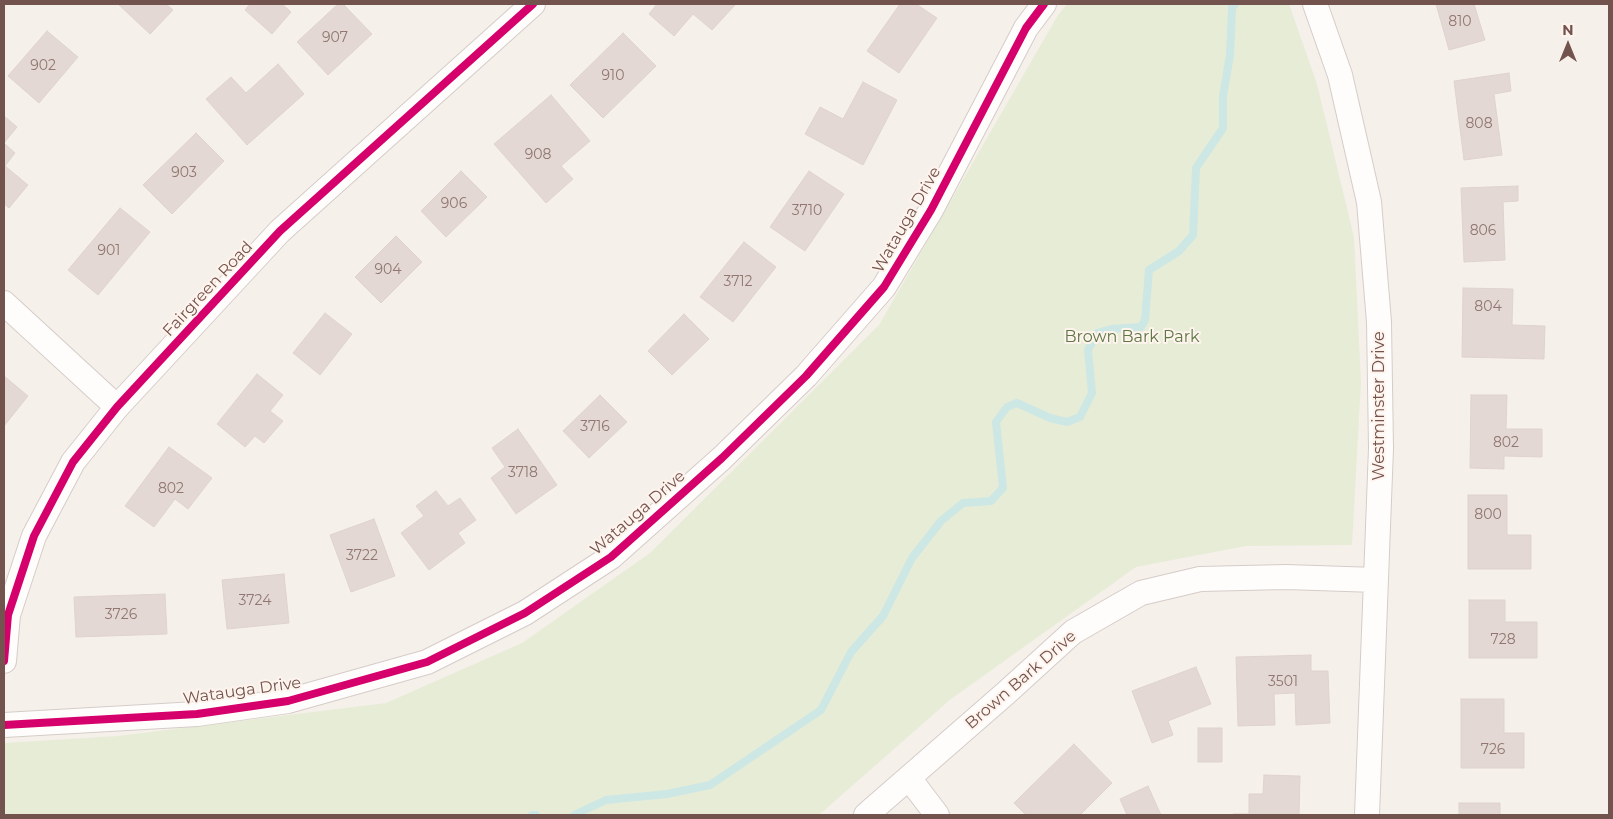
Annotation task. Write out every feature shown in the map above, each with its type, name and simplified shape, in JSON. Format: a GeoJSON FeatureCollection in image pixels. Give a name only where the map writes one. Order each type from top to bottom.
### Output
{"type":"FeatureCollection","features":[{"type":"Feature","properties":{"kind":"street","name":"Fairgreen Road"},"geometry":{"type":"LineString","coordinates":[[4,661],[8,615],[34,536],[72,462],[117,407],[280,231],[534,4]]}},
{"type":"Feature","properties":{"kind":"street","name":"Watauga Drive"},"geometry":{"type":"LineString","coordinates":[[4,725],[197,714],[288,701],[427,662],[525,613],[611,558],[722,458],[806,376],[884,287],[931,210],[1026,28],[1044,4]]}},
{"type":"Feature","properties":{"kind":"street","name":"Westminster Drive"},"geometry":{"type":"LineString","coordinates":[[1315,4],[1340,75],[1370,202],[1379,322],[1381,448],[1367,815]]}},
{"type":"Feature","properties":{"kind":"street"},"geometry":{"type":"LineString","coordinates":[[4,303],[117,407]]}},
{"type":"Feature","properties":{"kind":"street","name":"Brown Bark Drive"},"geometry":{"type":"LineString","coordinates":[[866,815],[1073,632],[1141,593],[1200,579],[1286,577],[1376,580]]}},
{"type":"Feature","properties":{"kind":"street"},"geometry":{"type":"LineString","coordinates":[[909,778],[936,815]]}},
{"type":"Feature","properties":{"kind":"green space","name":"Brown Bark Park"},"geometry":{"type":"Polygon","coordinates":[[[1067,4],[1289,4],[1317,84],[1354,237],[1361,382],[1352,545],[1246,546],[1136,567],[951,699],[819,815],[4,815],[4,743],[118,736],[386,703],[522,643],[650,553],[879,325],[1058,15],[1067,4]]]}},
{"type":"Feature","properties":{"kind":"building"},"geometry":{"type":"Polygon","coordinates":[[[118,4],[166,4],[173,10],[150,34],[118,4]]]}},
{"type":"Feature","properties":{"kind":"building"},"geometry":{"type":"Polygon","coordinates":[[[250,4],[282,4],[291,12],[272,34],[245,10],[250,4]]]}},
{"type":"Feature","properties":{"kind":"building"},"geometry":{"type":"Polygon","coordinates":[[[338,4],[343,4],[372,34],[328,75],[297,42],[338,4]]]}},
{"type":"Feature","properties":{"kind":"building"},"geometry":{"type":"Polygon","coordinates":[[[657,4],[735,5],[712,30],[693,14],[674,36],[649,14],[657,4]]]}},
{"type":"Feature","properties":{"kind":"building"},"geometry":{"type":"Polygon","coordinates":[[[900,4],[916,4],[937,18],[899,73],[867,51],[900,4]]]}},
{"type":"Feature","properties":{"kind":"building"},"geometry":{"type":"Polygon","coordinates":[[[1436,4],[1474,4],[1485,40],[1449,50],[1436,4]]]}},
{"type":"Feature","properties":{"kind":"building"},"geometry":{"type":"Polygon","coordinates":[[[47,31],[78,57],[39,103],[8,76],[47,31]]]}},
{"type":"Feature","properties":{"kind":"building"},"geometry":{"type":"Polygon","coordinates":[[[623,33],[656,66],[603,118],[570,85],[623,33]]]}},
{"type":"Feature","properties":{"kind":"building"},"geometry":{"type":"Polygon","coordinates":[[[278,64],[304,94],[247,145],[206,99],[231,77],[246,93],[278,64]]]}},
{"type":"Feature","properties":{"kind":"building"},"geometry":{"type":"Polygon","coordinates":[[[1509,73],[1511,91],[1494,94],[1502,155],[1464,160],[1454,81],[1509,73]]]}},
{"type":"Feature","properties":{"kind":"building"},"geometry":{"type":"Polygon","coordinates":[[[863,82],[897,100],[863,165],[805,134],[820,107],[843,119],[863,82]]]}},
{"type":"Feature","properties":{"kind":"building"},"geometry":{"type":"Polygon","coordinates":[[[551,95],[590,141],[561,166],[573,179],[546,203],[494,144],[551,95]]]}},
{"type":"Feature","properties":{"kind":"building"},"geometry":{"type":"Polygon","coordinates":[[[4,116],[17,127],[4,143],[4,116]]]}},
{"type":"Feature","properties":{"kind":"building"},"geometry":{"type":"Polygon","coordinates":[[[196,133],[224,161],[172,214],[143,185],[196,133]]]}},
{"type":"Feature","properties":{"kind":"building"},"geometry":{"type":"Polygon","coordinates":[[[4,143],[15,153],[5,166],[28,185],[9,208],[4,204],[4,143]]]}},
{"type":"Feature","properties":{"kind":"building"},"geometry":{"type":"Polygon","coordinates":[[[461,171],[487,197],[446,237],[421,211],[461,171]]]}},
{"type":"Feature","properties":{"kind":"building"},"geometry":{"type":"Polygon","coordinates":[[[809,171],[844,194],[805,251],[770,227],[809,171]]]}},
{"type":"Feature","properties":{"kind":"building"},"geometry":{"type":"Polygon","coordinates":[[[1518,186],[1518,201],[1503,202],[1505,260],[1464,262],[1461,188],[1518,186]]]}},
{"type":"Feature","properties":{"kind":"building"},"geometry":{"type":"Polygon","coordinates":[[[120,208],[150,232],[98,295],[68,270],[120,208]]]}},
{"type":"Feature","properties":{"kind":"building"},"geometry":{"type":"Polygon","coordinates":[[[396,236],[422,262],[381,303],[355,277],[396,236]]]}},
{"type":"Feature","properties":{"kind":"building"},"geometry":{"type":"Polygon","coordinates":[[[744,242],[776,267],[733,322],[700,297],[744,242]]]}},
{"type":"Feature","properties":{"kind":"building"},"geometry":{"type":"Polygon","coordinates":[[[1463,288],[1513,289],[1512,325],[1545,326],[1544,359],[1462,357],[1463,288]]]}},
{"type":"Feature","properties":{"kind":"building"},"geometry":{"type":"Polygon","coordinates":[[[325,313],[352,334],[320,375],[293,353],[325,313]]]}},
{"type":"Feature","properties":{"kind":"building"},"geometry":{"type":"Polygon","coordinates":[[[684,314],[709,339],[672,375],[648,351],[684,314]]]}},
{"type":"Feature","properties":{"kind":"building"},"geometry":{"type":"Polygon","coordinates":[[[257,374],[283,395],[270,411],[283,421],[264,443],[255,436],[245,447],[217,424],[257,374]]]}},
{"type":"Feature","properties":{"kind":"building"},"geometry":{"type":"Polygon","coordinates":[[[4,376],[28,396],[4,426],[4,376]]]}},
{"type":"Feature","properties":{"kind":"building"},"geometry":{"type":"Polygon","coordinates":[[[600,395],[627,422],[589,458],[563,431],[600,395]]]}},
{"type":"Feature","properties":{"kind":"building"},"geometry":{"type":"Polygon","coordinates":[[[1471,395],[1507,395],[1506,429],[1542,429],[1542,457],[1504,456],[1504,469],[1470,468],[1471,395]]]}},
{"type":"Feature","properties":{"kind":"building"},"geometry":{"type":"Polygon","coordinates":[[[518,429],[557,485],[516,514],[491,478],[505,467],[492,448],[518,429]]]}},
{"type":"Feature","properties":{"kind":"building"},"geometry":{"type":"Polygon","coordinates":[[[169,447],[212,478],[188,509],[175,499],[154,527],[125,506],[169,447]]]}},
{"type":"Feature","properties":{"kind":"building"},"geometry":{"type":"Polygon","coordinates":[[[436,491],[448,506],[460,498],[476,520],[458,533],[465,543],[429,570],[401,533],[424,516],[416,506],[436,491]]]}},
{"type":"Feature","properties":{"kind":"building"},"geometry":{"type":"Polygon","coordinates":[[[1468,495],[1507,495],[1507,535],[1531,535],[1531,569],[1468,569],[1468,495]]]}},
{"type":"Feature","properties":{"kind":"building"},"geometry":{"type":"Polygon","coordinates":[[[374,519],[395,576],[351,592],[330,535],[374,519]]]}},
{"type":"Feature","properties":{"kind":"building"},"geometry":{"type":"Polygon","coordinates":[[[284,574],[289,623],[227,629],[222,580],[284,574]]]}},
{"type":"Feature","properties":{"kind":"building"},"geometry":{"type":"Polygon","coordinates":[[[165,594],[167,634],[76,637],[74,597],[165,594]]]}},
{"type":"Feature","properties":{"kind":"building"},"geometry":{"type":"Polygon","coordinates":[[[1469,600],[1505,600],[1505,622],[1537,622],[1537,658],[1469,658],[1469,600]]]}},
{"type":"Feature","properties":{"kind":"building"},"geometry":{"type":"Polygon","coordinates":[[[1311,655],[1311,671],[1328,671],[1330,723],[1296,725],[1295,693],[1274,694],[1275,725],[1238,726],[1236,657],[1311,655]]]}},
{"type":"Feature","properties":{"kind":"building"},"geometry":{"type":"Polygon","coordinates":[[[1196,667],[1211,704],[1168,721],[1173,735],[1152,743],[1132,691],[1196,667]]]}},
{"type":"Feature","properties":{"kind":"building"},"geometry":{"type":"Polygon","coordinates":[[[1461,699],[1504,699],[1504,733],[1524,733],[1524,768],[1461,768],[1461,699]]]}},
{"type":"Feature","properties":{"kind":"building"},"geometry":{"type":"Polygon","coordinates":[[[1198,728],[1222,728],[1222,762],[1198,762],[1198,728]]]}},
{"type":"Feature","properties":{"kind":"building"},"geometry":{"type":"Polygon","coordinates":[[[1074,744],[1112,783],[1080,815],[1026,815],[1014,803],[1074,744]]]}},
{"type":"Feature","properties":{"kind":"building"},"geometry":{"type":"Polygon","coordinates":[[[1264,775],[1300,776],[1299,815],[1233,815],[1249,814],[1249,794],[1263,794],[1264,775]]]}},
{"type":"Feature","properties":{"kind":"building"},"geometry":{"type":"Polygon","coordinates":[[[1148,786],[1161,815],[1127,815],[1120,799],[1148,786]]]}},
{"type":"Feature","properties":{"kind":"building"},"geometry":{"type":"Polygon","coordinates":[[[1459,803],[1500,803],[1500,815],[1459,815],[1459,803]]]}},
{"type":"Feature","properties":{"kind":"waterway"},"geometry":{"type":"LineString","coordinates":[[574,815],[606,800],[667,794],[710,785],[821,710],[851,652],[883,616],[912,558],[941,521],[963,503],[991,501],[1003,488],[996,422],[1007,407],[1017,403],[1050,418],[1067,422],[1080,417],[1092,393],[1088,350],[1097,333],[1111,329],[1141,327],[1145,320],[1149,270],[1179,251],[1193,235],[1196,168],[1223,128],[1223,96],[1230,55],[1232,8],[1235,4]]}},
{"type":"Feature","properties":{"kind":"cycle path"},"geometry":{"type":"LineString","coordinates":[[4,661],[8,615],[34,536],[73,462],[117,407],[280,231],[533,4]]}},
{"type":"Feature","properties":{"kind":"cycle path"},"geometry":{"type":"LineString","coordinates":[[4,725],[197,714],[288,701],[427,662],[525,613],[611,557],[722,458],[806,376],[884,287],[931,210],[1026,28],[1044,4]]}}]}
